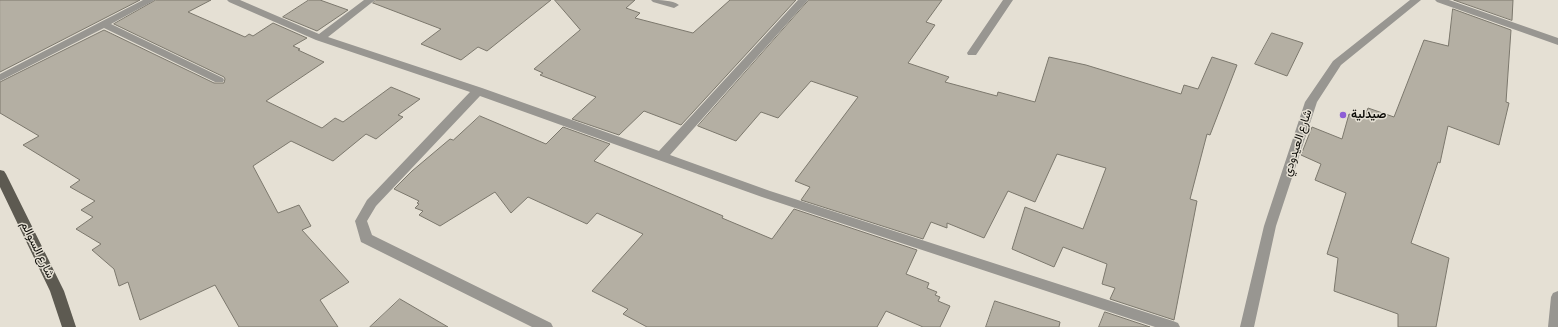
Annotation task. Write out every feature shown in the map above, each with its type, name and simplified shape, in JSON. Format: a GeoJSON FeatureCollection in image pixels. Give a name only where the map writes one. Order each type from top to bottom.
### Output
{"type":"FeatureCollection","features":[{"type":"Feature","properties":{"kind":"main road","name":"شارع السوالم"},"geometry":{"type":"LineString","coordinates":[[0,174],[57,291],[69,327]]}},
{"type":"Feature","properties":{"kind":"street"},"geometry":{"type":"LineString","coordinates":[[0,78],[150,0]]}},
{"type":"Feature","properties":{"kind":"street"},"geometry":{"type":"LineString","coordinates":[[232,0],[320,38],[766,194],[1173,327]]}},
{"type":"Feature","properties":{"kind":"street"},"geometry":{"type":"LineString","coordinates":[[320,38],[370,0]]}},
{"type":"Feature","properties":{"kind":"street"},"geometry":{"type":"LineString","coordinates":[[656,0],[674,5]]}},
{"type":"Feature","properties":{"kind":"street"},"geometry":{"type":"LineString","coordinates":[[661,157],[803,0]]}},
{"type":"Feature","properties":{"kind":"street"},"geometry":{"type":"LineString","coordinates":[[972,53],[1008,0]]}},
{"type":"Feature","properties":{"kind":"street","name":"شارع العيدودي"},"geometry":{"type":"LineString","coordinates":[[1247,327],[1270,226],[1311,102],[1337,63],[1416,0]]}},
{"type":"Feature","properties":{"kind":"street"},"geometry":{"type":"LineString","coordinates":[[1440,0],[1558,42]]}},
{"type":"Feature","properties":{"kind":"street"},"geometry":{"type":"LineString","coordinates":[[103,24],[219,80]]}},
{"type":"Feature","properties":{"kind":"street"},"geometry":{"type":"LineString","coordinates":[[478,92],[371,203],[361,221],[366,238],[546,327]]}},
{"type":"Feature","properties":{"kind":"street"},"geometry":{"type":"LineString","coordinates":[[1555,327],[1558,297]]}},
{"type":"Feature","properties":{"kind":"building"},"geometry":{"type":"Polygon","coordinates":[[[0,0],[140,0],[0,72],[0,0]]]}},
{"type":"Feature","properties":{"kind":"building"},"geometry":{"type":"Polygon","coordinates":[[[156,0],[211,0],[188,12],[245,37],[249,34],[253,36],[273,23],[307,38],[293,46],[300,49],[298,50],[324,62],[266,101],[322,128],[335,118],[343,122],[391,87],[420,99],[398,115],[403,117],[376,139],[366,134],[333,161],[291,141],[253,166],[278,213],[299,205],[311,226],[302,230],[349,282],[320,300],[338,327],[239,327],[215,285],[140,320],[128,282],[119,286],[114,269],[92,250],[101,244],[76,229],[93,217],[81,210],[95,201],[70,187],[80,180],[23,145],[39,136],[0,113],[0,82],[104,30],[214,83],[224,83],[224,77],[114,24],[156,0]]]}},
{"type":"Feature","properties":{"kind":"building"},"geometry":{"type":"Polygon","coordinates":[[[309,0],[320,0],[348,10],[317,31],[283,17],[309,0]]]}},
{"type":"Feature","properties":{"kind":"building"},"geometry":{"type":"Polygon","coordinates":[[[376,0],[551,0],[487,51],[478,47],[461,60],[421,44],[441,29],[373,3],[376,0]]]}},
{"type":"Feature","properties":{"kind":"building"},"geometry":{"type":"Polygon","coordinates":[[[555,0],[635,0],[626,8],[640,13],[635,18],[693,33],[730,0],[796,0],[681,125],[644,111],[619,135],[572,119],[596,97],[540,75],[543,73],[534,69],[580,30],[555,0]]]}},
{"type":"Feature","properties":{"kind":"building"},"geometry":{"type":"Polygon","coordinates":[[[809,0],[942,0],[926,22],[935,25],[908,63],[949,77],[945,82],[997,96],[998,92],[1035,102],[1049,57],[1086,65],[1181,94],[1184,85],[1198,89],[1212,57],[1237,65],[1210,135],[1207,134],[1190,199],[1197,201],[1174,320],[1110,299],[1115,288],[1102,284],[1107,264],[1063,247],[1054,267],[1012,249],[1025,207],[1083,229],[1106,168],[1057,154],[1035,202],[1008,191],[984,238],[947,223],[947,228],[931,222],[923,239],[801,200],[810,187],[795,181],[858,97],[811,81],[778,118],[761,112],[736,141],[698,126],[809,0]]]}},
{"type":"Feature","properties":{"kind":"building"},"geometry":{"type":"Polygon","coordinates":[[[1454,0],[1513,0],[1512,20],[1454,0]]]}},
{"type":"Feature","properties":{"kind":"building"},"geometry":{"type":"Polygon","coordinates":[[[1453,9],[1511,30],[1506,102],[1509,103],[1499,145],[1448,126],[1440,163],[1438,162],[1411,243],[1449,258],[1436,327],[1398,327],[1398,314],[1334,291],[1338,258],[1327,254],[1346,193],[1315,180],[1321,164],[1301,155],[1312,127],[1342,139],[1349,114],[1364,119],[1368,108],[1394,117],[1424,40],[1448,46],[1453,9]]]}},
{"type":"Feature","properties":{"kind":"building"},"geometry":{"type":"Polygon","coordinates":[[[1272,33],[1303,43],[1287,76],[1255,64],[1272,33]]]}},
{"type":"Feature","properties":{"kind":"building"},"geometry":{"type":"Polygon","coordinates":[[[480,116],[546,144],[563,127],[610,144],[594,161],[723,216],[722,218],[772,239],[794,209],[917,250],[906,274],[929,283],[927,288],[937,292],[935,295],[940,297],[938,301],[950,306],[940,327],[923,327],[886,311],[877,327],[647,327],[623,314],[628,309],[592,291],[643,234],[597,213],[587,224],[528,197],[511,213],[495,192],[440,226],[419,215],[423,211],[415,208],[419,204],[417,203],[419,201],[394,189],[412,171],[450,139],[453,140],[480,116]]]}},
{"type":"Feature","properties":{"kind":"building"},"geometry":{"type":"Polygon","coordinates":[[[400,299],[448,327],[370,327],[400,299]]]}},
{"type":"Feature","properties":{"kind":"building"},"geometry":{"type":"Polygon","coordinates":[[[995,301],[1060,322],[1059,327],[986,327],[995,301]]]}},
{"type":"Feature","properties":{"kind":"building"},"geometry":{"type":"Polygon","coordinates":[[[1105,312],[1150,327],[1099,327],[1105,312]]]}},
{"type":"Feature","properties":{"kind":"place","name":"صيدلية"},"geometry":{"type":"Point","coordinates":[1343,115]}}]}
